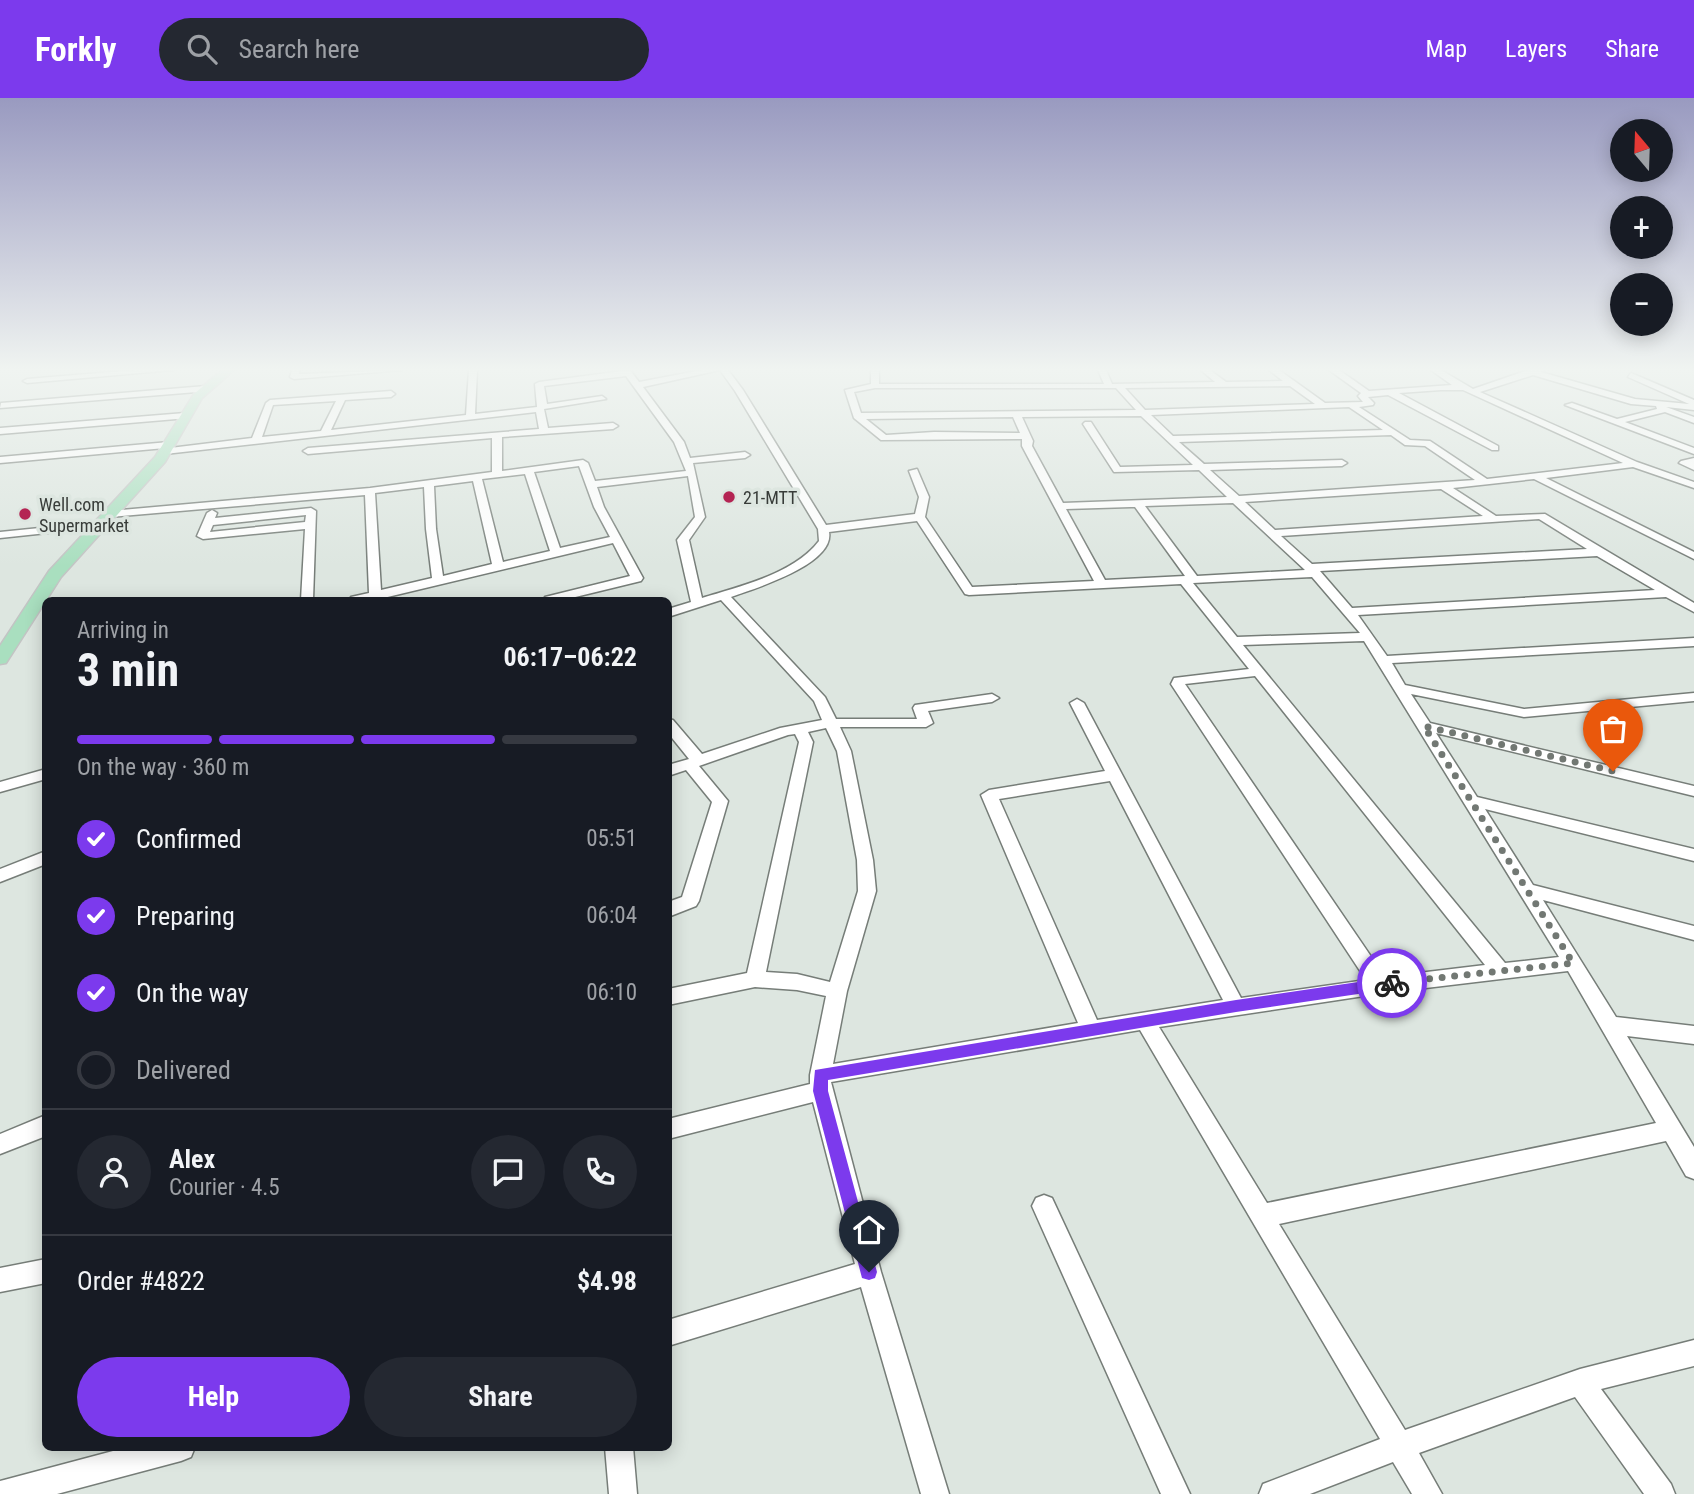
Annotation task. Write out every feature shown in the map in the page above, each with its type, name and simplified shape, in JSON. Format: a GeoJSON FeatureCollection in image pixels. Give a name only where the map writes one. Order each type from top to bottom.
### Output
{"type":"FeatureCollection","features":[{"type":"Feature","properties":{"kind":"main road"},"geometry":{"type":"LineString","coordinates":[[0,659],[55,574],[167,448],[174,435]]}},
{"type":"Feature","properties":{"kind":"street"},"geometry":{"type":"LineString","coordinates":[[256,442],[258,435]]}},
{"type":"Feature","properties":{"kind":"street"},"geometry":{"type":"LineString","coordinates":[[0,460],[317,435]]}},
{"type":"Feature","properties":{"kind":"street"},"geometry":{"type":"LineString","coordinates":[[318,435],[308,451],[308,462],[365,457],[369,446],[495,435]]}},
{"type":"Feature","properties":{"kind":"street"},"geometry":{"type":"LineString","coordinates":[[497,435],[497,475]]}},
{"type":"Feature","properties":{"kind":"street"},"geometry":{"type":"LineString","coordinates":[[673,435],[692,472],[700,517],[683,540],[697,603]]}},
{"type":"Feature","properties":{"kind":"street"},"geometry":{"type":"LineString","coordinates":[[672,612],[770,577],[815,556],[825,541],[823,529],[766,435]]}},
{"type":"Feature","properties":{"kind":"street"},"geometry":{"type":"LineString","coordinates":[[880,435],[884,438],[943,435]]}},
{"type":"Feature","properties":{"kind":"street"},"geometry":{"type":"LineString","coordinates":[[958,435],[1026,436],[1027,446],[1102,585]]}},
{"type":"Feature","properties":{"kind":"street"},"geometry":{"type":"LineString","coordinates":[[1095,435],[1117,470],[1342,463]]}},
{"type":"Feature","properties":{"kind":"street"},"geometry":{"type":"LineString","coordinates":[[1167,435],[1241,501],[1312,571],[1368,636],[1573,963],[1694,1168]]}},
{"type":"Feature","properties":{"kind":"street"},"geometry":{"type":"LineString","coordinates":[[1171,439],[1293,435]]}},
{"type":"Feature","properties":{"kind":"street"},"geometry":{"type":"LineString","coordinates":[[1397,435],[1408,443],[1427,443],[1485,482]]}},
{"type":"Feature","properties":{"kind":"street"},"geometry":{"type":"LineString","coordinates":[[1471,435],[1495,448]]}},
{"type":"Feature","properties":{"kind":"street"},"geometry":{"type":"LineString","coordinates":[[1570,435],[1634,464],[1694,485]]}},
{"type":"Feature","properties":{"kind":"street"},"geometry":{"type":"LineString","coordinates":[[1651,435],[1694,451]]}},
{"type":"Feature","properties":{"kind":"street"},"geometry":{"type":"LineString","coordinates":[[687,461],[745,455]]}},
{"type":"Feature","properties":{"kind":"street"},"geometry":{"type":"LineString","coordinates":[[1694,461],[1684,463],[1694,467]]}},
{"type":"Feature","properties":{"kind":"street"},"geometry":{"type":"LineString","coordinates":[[110,513],[370,491],[583,463],[615,539],[637,578],[561,597]]}},
{"type":"Feature","properties":{"kind":"street"},"geometry":{"type":"LineString","coordinates":[[1059,506],[1241,501],[1538,478],[1634,464]]}},
{"type":"Feature","properties":{"kind":"street"},"geometry":{"type":"LineString","coordinates":[[529,471],[556,552]]}},
{"type":"Feature","properties":{"kind":"street"},"geometry":{"type":"LineString","coordinates":[[914,471],[924,497],[920,517],[969,590],[1189,580],[1599,552]]}},
{"type":"Feature","properties":{"kind":"street"},"geometry":{"type":"LineString","coordinates":[[590,485],[692,472]]}},
{"type":"Feature","properties":{"kind":"street"},"geometry":{"type":"LineString","coordinates":[[477,478],[498,566]]}},
{"type":"Feature","properties":{"kind":"street"},"geometry":{"type":"LineString","coordinates":[[1538,478],[1694,556]]}},
{"type":"Feature","properties":{"kind":"street"},"geometry":{"type":"LineString","coordinates":[[429,484],[431,529],[438,581]]}},
{"type":"Feature","properties":{"kind":"street"},"geometry":{"type":"LineString","coordinates":[[1443,486],[1494,519]]}},
{"type":"Feature","properties":{"kind":"street"},"geometry":{"type":"LineString","coordinates":[[370,491],[375,596]]}},
{"type":"Feature","properties":{"kind":"street"},"geometry":{"type":"LineString","coordinates":[[306,597],[308,525],[332,494]]}},
{"type":"Feature","properties":{"kind":"street"},"geometry":{"type":"LineString","coordinates":[[1138,504],[1234,641],[1500,971]]}},
{"type":"Feature","properties":{"kind":"street"},"geometry":{"type":"LineString","coordinates":[[216,505],[203,536],[308,525]]}},
{"type":"Feature","properties":{"kind":"street"},"geometry":{"type":"LineString","coordinates":[[208,522],[320,509]]}},
{"type":"Feature","properties":{"kind":"street"},"geometry":{"type":"LineString","coordinates":[[1273,533],[1541,516],[1694,608]]}},
{"type":"Feature","properties":{"kind":"street"},"geometry":{"type":"LineString","coordinates":[[823,529],[920,517]]}},
{"type":"Feature","properties":{"kind":"street"},"geometry":{"type":"LineString","coordinates":[[0,535],[99,525]]}},
{"type":"Feature","properties":{"kind":"street"},"geometry":{"type":"LineString","coordinates":[[370,597],[615,539]]}},
{"type":"Feature","properties":{"kind":"street"},"geometry":{"type":"LineString","coordinates":[[1348,612],[1668,593]]}},
{"type":"Feature","properties":{"kind":"street"},"geometry":{"type":"LineString","coordinates":[[723,595],[820,701],[844,751],[867,891],[837,991],[820,1083],[869,1272],[935,1494]]}},
{"type":"Feature","properties":{"kind":"street"},"geometry":{"type":"LineString","coordinates":[[1234,641],[1368,636]]}},
{"type":"Feature","properties":{"kind":"street"},"geometry":{"type":"LineString","coordinates":[[1383,660],[1694,642]]}},
{"type":"Feature","properties":{"kind":"street"},"geometry":{"type":"LineString","coordinates":[[1259,672],[1186,679],[1178,684],[1380,985]]}},
{"type":"Feature","properties":{"kind":"street"},"geometry":{"type":"LineString","coordinates":[[1401,688],[1524,713],[1694,697]]}},
{"type":"Feature","properties":{"kind":"street"},"geometry":{"type":"LineString","coordinates":[[672,770],[785,731],[832,723],[926,723],[920,708],[992,698]]}},
{"type":"Feature","properties":{"kind":"street"},"geometry":{"type":"LineString","coordinates":[[1077,703],[1236,1006]]}},
{"type":"Feature","properties":{"kind":"street"},"geometry":{"type":"LineString","coordinates":[[1424,726],[1694,791]]}},
{"type":"Feature","properties":{"kind":"street"},"geometry":{"type":"LineString","coordinates":[[672,729],[720,801],[690,901],[672,909]]}},
{"type":"Feature","properties":{"kind":"street"},"geometry":{"type":"LineString","coordinates":[[755,979],[806,742],[799,729]]}},
{"type":"Feature","properties":{"kind":"street"},"geometry":{"type":"LineString","coordinates":[[0,787],[42,775]]}},
{"type":"Feature","properties":{"kind":"street"},"geometry":{"type":"LineString","coordinates":[[1091,1030],[989,795],[1115,775]]}},
{"type":"Feature","properties":{"kind":"street"},"geometry":{"type":"LineString","coordinates":[[1469,800],[1694,855]]}},
{"type":"Feature","properties":{"kind":"street"},"geometry":{"type":"LineString","coordinates":[[0,876],[42,859]]}},
{"type":"Feature","properties":{"kind":"street"},"geometry":{"type":"LineString","coordinates":[[1525,889],[1694,933]]}},
{"type":"Feature","properties":{"kind":"street"},"geometry":{"type":"LineString","coordinates":[[672,1128],[820,1083],[1091,1030],[1380,985],[1573,963]]}},
{"type":"Feature","properties":{"kind":"street"},"geometry":{"type":"LineString","coordinates":[[672,996],[755,979],[797,982],[837,991]]}},
{"type":"Feature","properties":{"kind":"street"},"geometry":{"type":"LineString","coordinates":[[1145,1021],[1427,1494]]}},
{"type":"Feature","properties":{"kind":"street"},"geometry":{"type":"LineString","coordinates":[[1609,1025],[1694,1035]]}},
{"type":"Feature","properties":{"kind":"street"},"geometry":{"type":"LineString","coordinates":[[0,1144],[42,1127]]}},
{"type":"Feature","properties":{"kind":"street"},"geometry":{"type":"LineString","coordinates":[[1261,1216],[1585,1150],[1671,1129]]}},
{"type":"Feature","properties":{"kind":"street"},"geometry":{"type":"LineString","coordinates":[[1044,1206],[1176,1494]]}},
{"type":"Feature","properties":{"kind":"street"},"geometry":{"type":"LineString","coordinates":[[0,1280],[42,1271]]}},
{"type":"Feature","properties":{"kind":"street"},"geometry":{"type":"LineString","coordinates":[[672,1332],[869,1272]]}},
{"type":"Feature","properties":{"kind":"street"},"geometry":{"type":"LineString","coordinates":[[1273,1494],[1580,1382],[1654,1360],[1694,1353]]}},
{"type":"Feature","properties":{"kind":"street"},"geometry":{"type":"LineString","coordinates":[[1580,1382],[1661,1494]]}},
{"type":"Feature","properties":{"kind":"street"},"geometry":{"type":"LineString","coordinates":[[4,1494],[165,1451]]}},
{"type":"Feature","properties":{"kind":"street"},"geometry":{"type":"LineString","coordinates":[[619,1451],[623,1494]]}},
{"type":"Feature","properties":{"kind":"way so far"},"geometry":{"type":"LineString","coordinates":[[1392,983],[1573,963],[1424,726],[1613,771]]}},
{"type":"Feature","properties":{"kind":"place","name":"21-MTT"},"geometry":{"type":"Point","coordinates":[729,497]}},
{"type":"Feature","properties":{"kind":"place","name":"Well.com Supermarket"},"geometry":{"type":"Point","coordinates":[25,514]}},
{"type":"Feature","properties":{"kind":"route"},"geometry":{"type":"LineString","coordinates":[[869,1272],[821,1091],[820,1075],[1392,983]]}}]}
